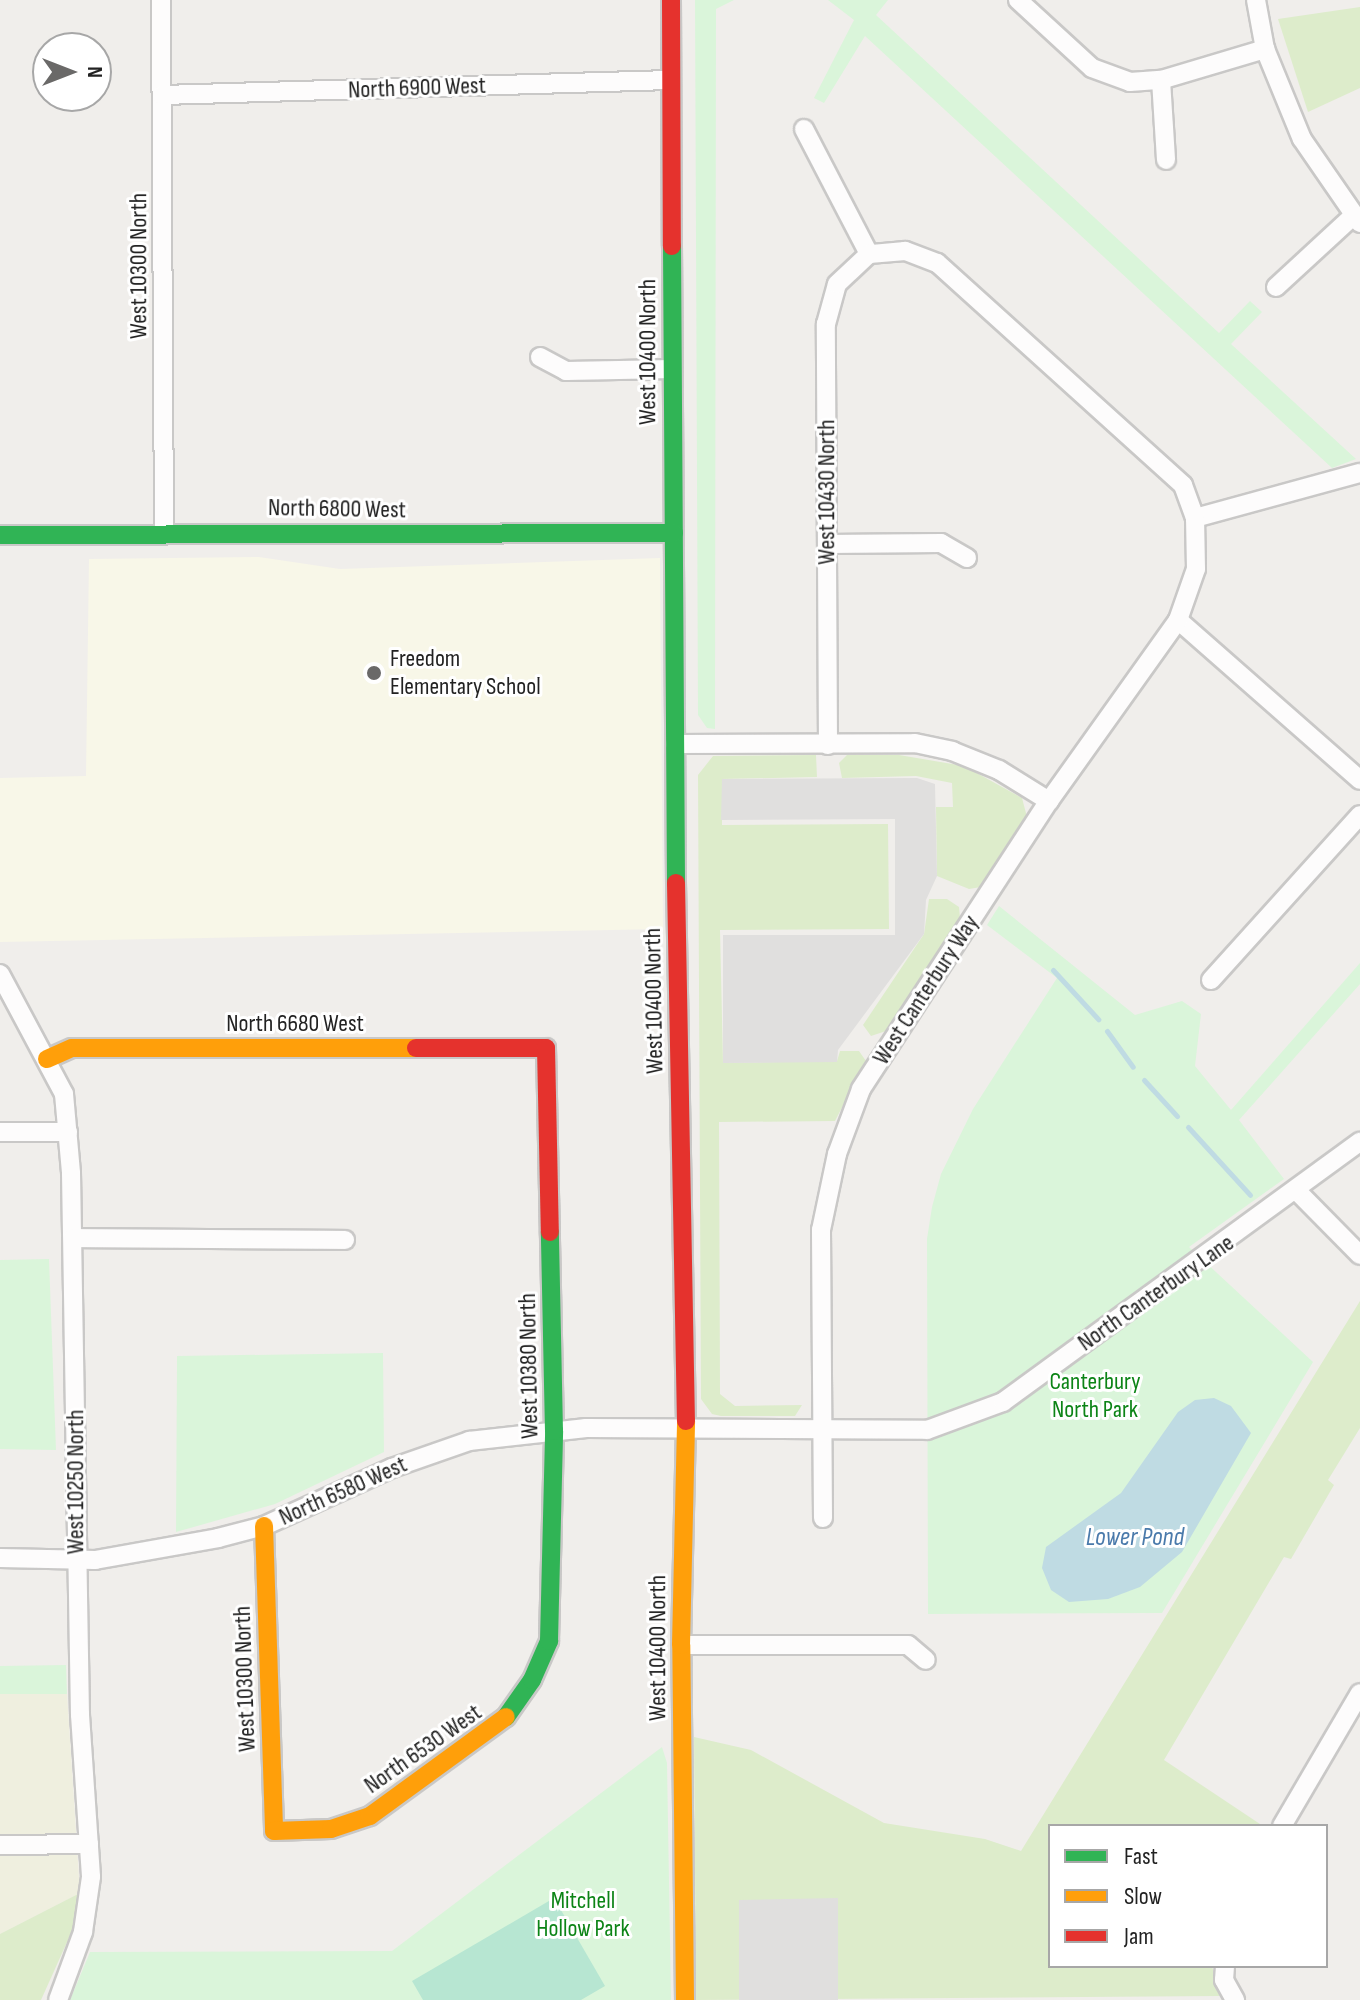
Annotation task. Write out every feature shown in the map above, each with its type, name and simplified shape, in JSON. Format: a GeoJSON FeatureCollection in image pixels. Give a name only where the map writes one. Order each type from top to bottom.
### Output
{"type":"FeatureCollection","features":[{"type":"Feature","properties":{"kind":"street","name":"West 10300 North"},"geometry":{"type":"LineString","coordinates":[[161,0],[164,532]]}},
{"type":"Feature","properties":{"kind":"street","name":"West 10400 North"},"geometry":{"type":"LineString","coordinates":[[671,0],[675,744],[686,1429],[681,1645],[685,2000]]}},
{"type":"Feature","properties":{"kind":"street"},"geometry":{"type":"LineString","coordinates":[[1018,0],[1092,68],[1130,82],[1161,80],[1265,49]]}},
{"type":"Feature","properties":{"kind":"street"},"geometry":{"type":"LineString","coordinates":[[1256,0],[1265,49],[1302,139],[1356,220],[1276,287]]}},
{"type":"Feature","properties":{"kind":"street","name":"North 6900 West"},"geometry":{"type":"LineString","coordinates":[[162,95],[671,80]]}},
{"type":"Feature","properties":{"kind":"street"},"geometry":{"type":"LineString","coordinates":[[1161,80],[1166,160]]}},
{"type":"Feature","properties":{"kind":"street"},"geometry":{"type":"LineString","coordinates":[[804,129],[869,254],[905,251],[937,263],[1183,485],[1195,518],[1360,473]]}},
{"type":"Feature","properties":{"kind":"street","name":"West 10430 North"},"geometry":{"type":"LineString","coordinates":[[828,745],[826,324],[837,284],[869,254]]}},
{"type":"Feature","properties":{"kind":"street"},"geometry":{"type":"LineString","coordinates":[[540,357],[566,371],[672,369]]}},
{"type":"Feature","properties":{"kind":"street","name":"West Canterbury Way"},"geometry":{"type":"LineString","coordinates":[[823,1518],[821,1230],[837,1154],[861,1089],[1049,801],[1178,620],[1196,569],[1195,518]]}},
{"type":"Feature","properties":{"kind":"street","name":"North 6800 West"},"geometry":{"type":"LineString","coordinates":[[0,535],[164,532],[674,533]]}},
{"type":"Feature","properties":{"kind":"street"},"geometry":{"type":"LineString","coordinates":[[827,544],[941,543],[967,558]]}},
{"type":"Feature","properties":{"kind":"street"},"geometry":{"type":"LineString","coordinates":[[1178,620],[1360,780]]}},
{"type":"Feature","properties":{"kind":"street"},"geometry":{"type":"LineString","coordinates":[[675,744],[915,743],[952,751],[999,770],[1049,801]]}},
{"type":"Feature","properties":{"kind":"street"},"geometry":{"type":"LineString","coordinates":[[1211,980],[1360,815]]}},
{"type":"Feature","properties":{"kind":"street","name":"West 10250 North"},"geometry":{"type":"LineString","coordinates":[[0,974],[64,1094],[68,1132],[73,1238],[76,1561],[89,1844],[87,1913],[58,2000]]}},
{"type":"Feature","properties":{"kind":"street","name":"North 6680 West"},"geometry":{"type":"LineString","coordinates":[[47,1059],[72,1048],[546,1048]]}},
{"type":"Feature","properties":{"kind":"street","name":"West 10380 North"},"geometry":{"type":"LineString","coordinates":[[532,1680],[549,1641],[554,1431],[546,1048]]}},
{"type":"Feature","properties":{"kind":"street"},"geometry":{"type":"LineString","coordinates":[[0,1132],[68,1132]]}},
{"type":"Feature","properties":{"kind":"street","name":"North Canterbury Lane"},"geometry":{"type":"LineString","coordinates":[[686,1429],[927,1430],[1003,1402],[1360,1142]]}},
{"type":"Feature","properties":{"kind":"street"},"geometry":{"type":"LineString","coordinates":[[1296,1190],[1360,1255]]}},
{"type":"Feature","properties":{"kind":"street"},"geometry":{"type":"LineString","coordinates":[[73,1238],[345,1240]]}},
{"type":"Feature","properties":{"kind":"street","name":"North 6580 West"},"geometry":{"type":"LineString","coordinates":[[0,1558],[76,1561],[169,1550],[264,1526],[426,1454],[469,1441],[554,1431],[686,1429]]}},
{"type":"Feature","properties":{"kind":"street","name":"West 10300 North"},"geometry":{"type":"LineString","coordinates":[[264,1526],[274,1831]]}},
{"type":"Feature","properties":{"kind":"street"},"geometry":{"type":"LineString","coordinates":[[681,1645],[908,1645],[926,1660]]}},
{"type":"Feature","properties":{"kind":"street","name":"North 6530 West"},"geometry":{"type":"LineString","coordinates":[[274,1831],[331,1829],[370,1816],[505,1719],[532,1680]]}},
{"type":"Feature","properties":{"kind":"street"},"geometry":{"type":"LineString","coordinates":[[1283,1824],[1355,1713],[1360,1693]]}},
{"type":"Feature","properties":{"kind":"street"},"geometry":{"type":"LineString","coordinates":[[0,1845],[89,1844]]}},
{"type":"Feature","properties":{"kind":"street"},"geometry":{"type":"LineString","coordinates":[[1225,1968],[1224,1980],[1235,2000]]}},
{"type":"Feature","properties":{"kind":"shaded area","name":"Freedom Elementary School"},"geometry":{"type":"Polygon","coordinates":[[[259,557],[340,569],[660,558],[663,929],[0,942],[0,778],[86,776],[89,559],[259,557]]]}},
{"type":"Feature","properties":{"kind":"shaded area"},"geometry":{"type":"Polygon","coordinates":[[[917,778],[935,784],[937,876],[926,900],[924,934],[838,1050],[837,1062],[723,1063],[723,935],[895,935],[895,819],[721,820],[722,779],[917,778]]]}},
{"type":"Feature","properties":{"kind":"shaded area"},"geometry":{"type":"Polygon","coordinates":[[[838,1898],[838,2000],[739,2000],[739,1900],[838,1898]]]}},
{"type":"Feature","properties":{"kind":"green space"},"geometry":{"type":"Polygon","coordinates":[[[695,0],[734,0],[716,9],[715,729],[707,728],[698,715],[695,0]]]}},
{"type":"Feature","properties":{"kind":"green space"},"geometry":{"type":"Polygon","coordinates":[[[828,0],[888,0],[876,15],[1219,333],[1250,301],[1262,312],[1231,344],[1356,459],[1332,468],[865,36],[824,103],[814,98],[854,20],[828,0]]]}},
{"type":"Feature","properties":{"kind":"green space"},"geometry":{"type":"Polygon","coordinates":[[[1360,7],[1360,88],[1308,112],[1278,19],[1360,7]]]}},
{"type":"Feature","properties":{"kind":"green space"},"geometry":{"type":"Polygon","coordinates":[[[816,755],[817,777],[722,779],[722,825],[888,824],[889,929],[720,930],[723,1063],[837,1061],[840,1051],[859,1051],[866,1061],[835,1121],[719,1122],[720,1394],[735,1406],[802,1405],[795,1416],[721,1416],[712,1414],[701,1399],[698,775],[713,756],[816,755]]]}},
{"type":"Feature","properties":{"kind":"green space"},"geometry":{"type":"Polygon","coordinates":[[[847,755],[899,755],[964,766],[1022,798],[1027,817],[981,887],[969,889],[937,876],[936,807],[953,807],[952,783],[916,776],[842,778],[839,763],[847,755]]]}},
{"type":"Feature","properties":{"kind":"green space"},"geometry":{"type":"Polygon","coordinates":[[[929,899],[947,899],[959,907],[960,918],[886,1031],[871,1036],[863,1025],[924,934],[929,899]]]}},
{"type":"Feature","properties":{"kind":"green space","name":"Canterbury North Park"},"geometry":{"type":"Polygon","coordinates":[[[999,906],[1135,1015],[1182,1001],[1201,1014],[1195,1066],[1231,1110],[1360,963],[1360,984],[1239,1120],[1284,1179],[1189,1247],[1313,1362],[1162,1613],[928,1614],[927,1239],[932,1207],[941,1174],[973,1109],[1057,978],[987,925],[999,906]]]}},
{"type":"Feature","properties":{"kind":"green space"},"geometry":{"type":"Polygon","coordinates":[[[49,1259],[56,1450],[0,1449],[0,1260],[49,1259]]]}},
{"type":"Feature","properties":{"kind":"green space"},"geometry":{"type":"Polygon","coordinates":[[[1360,1301],[1360,1428],[1328,1480],[1334,1485],[1291,1559],[1284,1557],[1164,1760],[1260,1824],[1048,1824],[1048,1968],[1213,1968],[1220,1996],[696,2000],[694,1737],[751,1750],[884,1823],[985,1839],[1021,1851],[1360,1301]]]}},
{"type":"Feature","properties":{"kind":"green space"},"geometry":{"type":"Polygon","coordinates":[[[383,1353],[384,1452],[275,1504],[176,1532],[177,1356],[383,1353]]]}},
{"type":"Feature","properties":{"kind":"green space"},"geometry":{"type":"Polygon","coordinates":[[[66,1665],[67,1694],[0,1694],[0,1666],[66,1665]]]}},
{"type":"Feature","properties":{"kind":"green space"},"geometry":{"type":"Polygon","coordinates":[[[0,1694],[67,1694],[80,1893],[0,1934],[0,1694]]]}},
{"type":"Feature","properties":{"kind":"green space","name":"Mitchell Hollow Park"},"geometry":{"type":"Polygon","coordinates":[[[662,1747],[667,1763],[671,2000],[70,2000],[90,1952],[392,1951],[662,1747]]]}},
{"type":"Feature","properties":{"kind":"green space"},"geometry":{"type":"Polygon","coordinates":[[[80,1893],[77,1920],[41,2000],[0,2000],[0,1934],[80,1893]]]}},
{"type":"Feature","properties":{"kind":"green space"},"geometry":{"type":"Polygon","coordinates":[[[554,1898],[605,1986],[581,2000],[423,2000],[412,1981],[554,1898]]]}},
{"type":"Feature","properties":{"kind":"water","name":"Lower Pond"},"geometry":{"type":"Polygon","coordinates":[[[1214,1398],[1231,1406],[1251,1433],[1182,1552],[1140,1587],[1108,1599],[1069,1602],[1051,1590],[1042,1568],[1046,1547],[1121,1493],[1178,1412],[1195,1400],[1214,1398]]]}},
{"type":"Feature","properties":{"kind":"waterway"},"geometry":{"type":"LineString","coordinates":[[1053,970],[1098,1019]]}},
{"type":"Feature","properties":{"kind":"waterway"},"geometry":{"type":"LineString","coordinates":[[1107,1031],[1133,1067]]}},
{"type":"Feature","properties":{"kind":"waterway"},"geometry":{"type":"LineString","coordinates":[[1144,1080],[1177,1116]]}},
{"type":"Feature","properties":{"kind":"waterway"},"geometry":{"type":"LineString","coordinates":[[1188,1127],[1250,1195]]}},
{"type":"Feature","properties":{"kind":"traffic: fast"},"geometry":{"type":"LineString","coordinates":[[672,246],[676,883]]}},
{"type":"Feature","properties":{"kind":"traffic: fast"},"geometry":{"type":"LineString","coordinates":[[0,535],[674,533]]}},
{"type":"Feature","properties":{"kind":"traffic: fast"},"geometry":{"type":"LineString","coordinates":[[506,1717],[532,1680],[549,1641],[554,1431],[550,1232]]}},
{"type":"Feature","properties":{"kind":"traffic: slow"},"geometry":{"type":"LineString","coordinates":[[47,1059],[72,1048],[416,1048]]}},
{"type":"Feature","properties":{"kind":"traffic: slow"},"geometry":{"type":"LineString","coordinates":[[685,2000],[681,1645],[686,1421]]}},
{"type":"Feature","properties":{"kind":"traffic: slow"},"geometry":{"type":"LineString","coordinates":[[264,1526],[274,1831],[331,1829],[370,1816],[506,1717]]}},
{"type":"Feature","properties":{"kind":"traffic: jam"},"geometry":{"type":"LineString","coordinates":[[671,0],[672,246]]}},
{"type":"Feature","properties":{"kind":"traffic: jam"},"geometry":{"type":"LineString","coordinates":[[676,883],[686,1421]]}},
{"type":"Feature","properties":{"kind":"traffic: jam"},"geometry":{"type":"LineString","coordinates":[[416,1048],[546,1048],[550,1232]]}},
{"type":"Feature","properties":{"kind":"place","name":"Freedom Elementary School"},"geometry":{"type":"Point","coordinates":[374,673]}}]}
